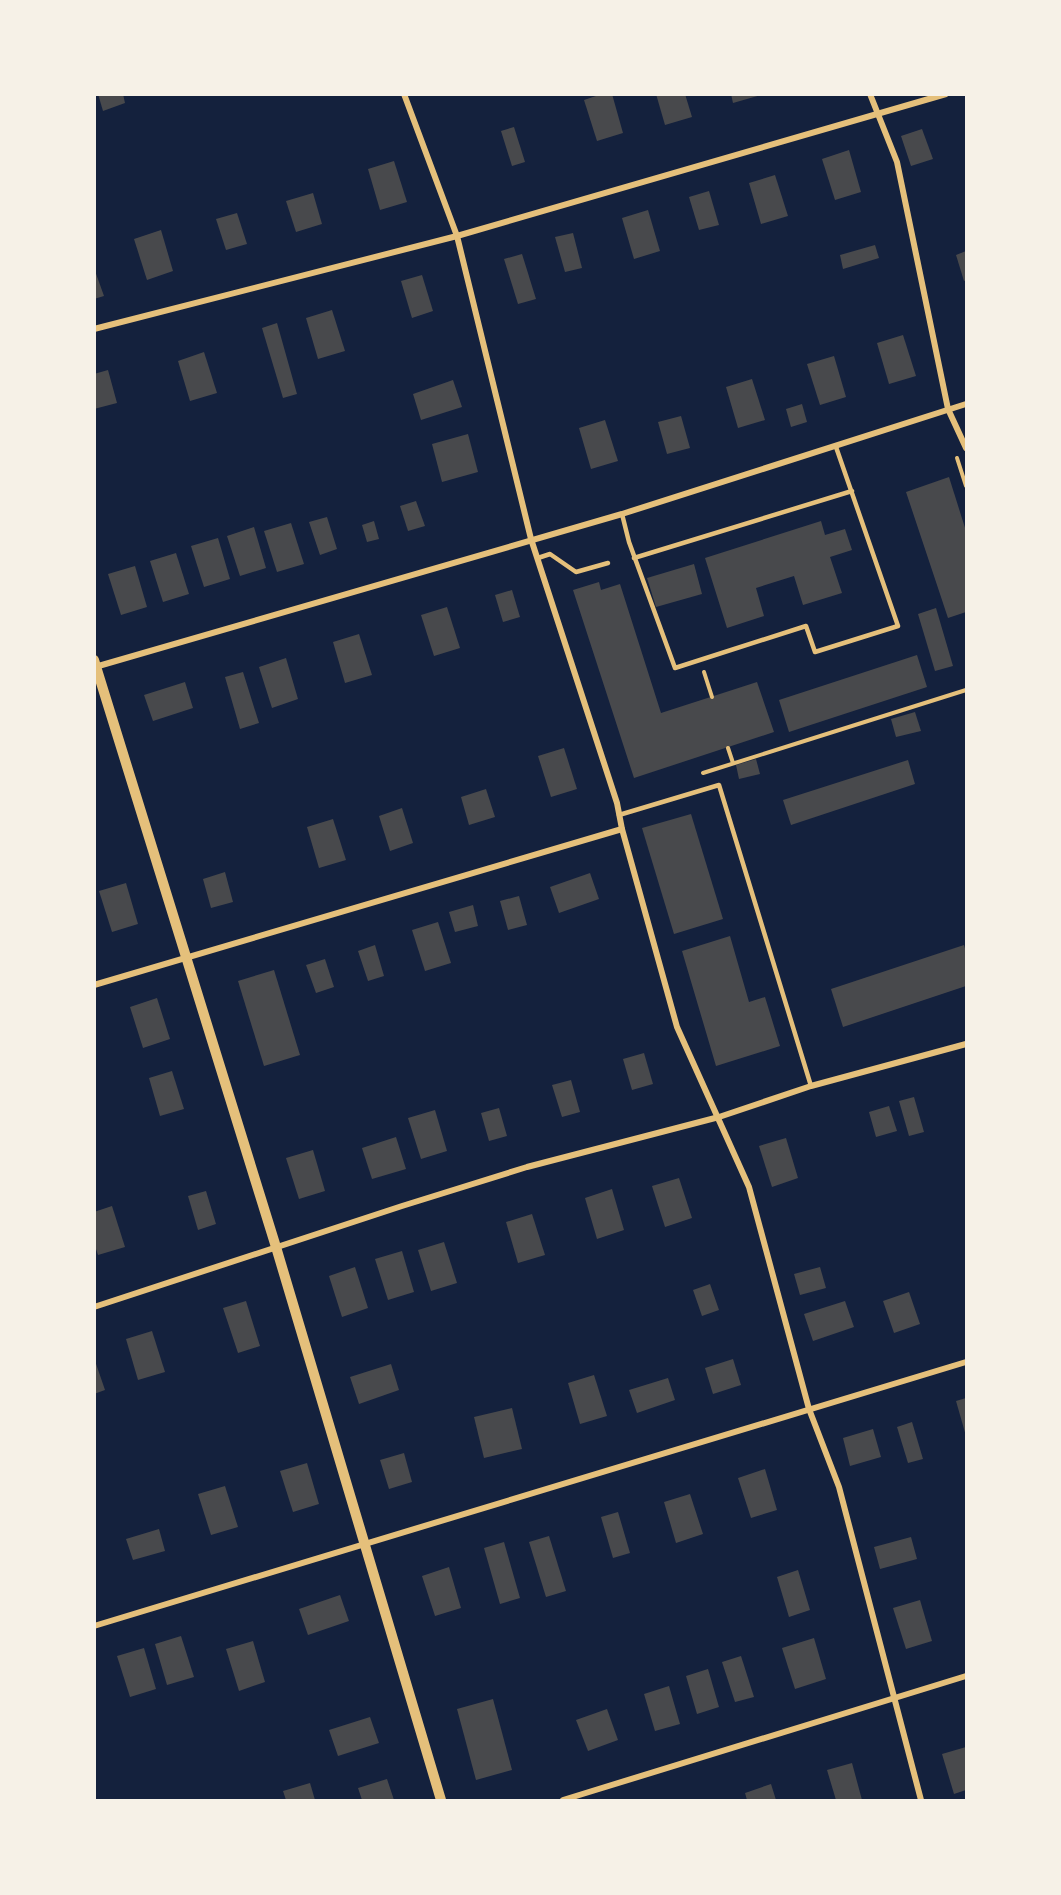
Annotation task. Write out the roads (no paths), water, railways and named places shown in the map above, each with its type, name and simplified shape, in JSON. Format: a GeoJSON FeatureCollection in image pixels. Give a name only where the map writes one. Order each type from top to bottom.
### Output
{"type":"FeatureCollection","features":[{"type":"Feature","properties":{"kind":"street"},"geometry":{"type":"LineString","coordinates":[[404,94],[456,236],[531,539],[617,803],[622,829],[677,1027],[749,1187],[809,1409],[839,1487],[921,1800]]}},
{"type":"Feature","properties":{"kind":"street"},"geometry":{"type":"LineString","coordinates":[[870,94],[897,162],[948,409],[966,448]]}},
{"type":"Feature","properties":{"kind":"street"},"geometry":{"type":"LineString","coordinates":[[94,329],[456,236],[946,94]]}},
{"type":"Feature","properties":{"kind":"street"},"geometry":{"type":"LineString","coordinates":[[441,1800],[276,1246],[95,664],[622,514],[966,404]]}},
{"type":"Feature","properties":{"kind":"street"},"geometry":{"type":"LineString","coordinates":[[94,986],[622,829]]}},
{"type":"Feature","properties":{"kind":"street"},"geometry":{"type":"LineString","coordinates":[[94,1307],[276,1246],[527,1167],[718,1117],[811,1086],[966,1044]]}},
{"type":"Feature","properties":{"kind":"street"},"geometry":{"type":"LineString","coordinates":[[94,1626],[966,1362]]}},
{"type":"Feature","properties":{"kind":"street"},"geometry":{"type":"LineString","coordinates":[[563,1800],[966,1676]]}},
{"type":"Feature","properties":{"kind":"lane"},"geometry":{"type":"LineString","coordinates":[[622,514],[634,558],[675,669],[806,626],[815,652],[898,626],[836,447]]}},
{"type":"Feature","properties":{"kind":"lane"},"geometry":{"type":"LineString","coordinates":[[634,558],[852,491]]}},
{"type":"Feature","properties":{"kind":"lane"},"geometry":{"type":"LineString","coordinates":[[538,558],[550,554],[576,572],[608,563]]}},
{"type":"Feature","properties":{"kind":"lane"},"geometry":{"type":"LineString","coordinates":[[619,815],[719,785],[811,1086]]}}]}
